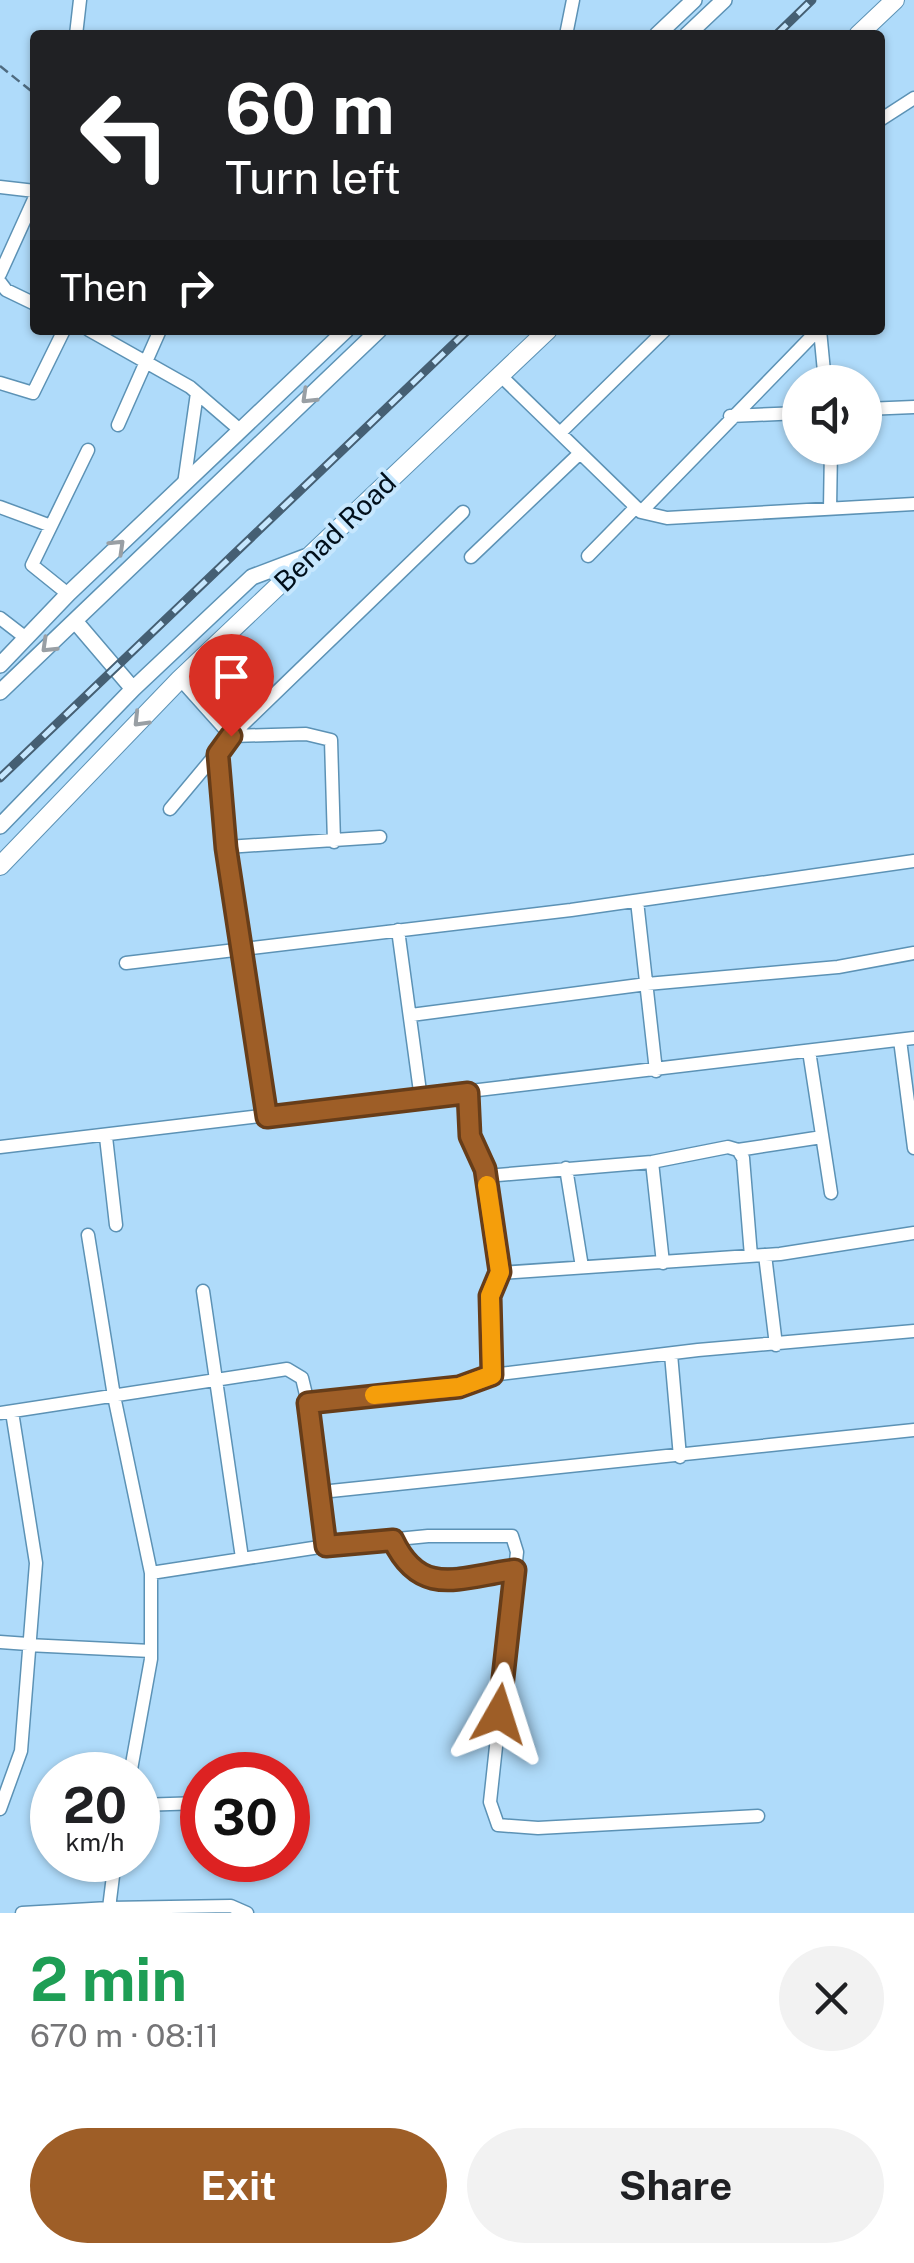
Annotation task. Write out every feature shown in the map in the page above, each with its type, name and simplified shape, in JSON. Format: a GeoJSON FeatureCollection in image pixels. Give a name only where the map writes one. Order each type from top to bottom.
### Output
{"type":"FeatureCollection","features":[{"type":"Feature","properties":{"kind":"main road"},"geometry":{"type":"LineString","coordinates":[[863,30],[895,0]]}},
{"type":"Feature","properties":{"kind":"main road","name":"Benad Road"},"geometry":{"type":"LineString","coordinates":[[0,866],[180,678],[543,335]]}},
{"type":"Feature","properties":{"kind":"street"},"geometry":{"type":"LineString","coordinates":[[77,30],[80,0]]}},
{"type":"Feature","properties":{"kind":"street"},"geometry":{"type":"LineString","coordinates":[[567,30],[572,0]]}},
{"type":"Feature","properties":{"kind":"street"},"geometry":{"type":"LineString","coordinates":[[662,30],[694,0]]}},
{"type":"Feature","properties":{"kind":"street"},"geometry":{"type":"LineString","coordinates":[[692,30],[724,0]]}},
{"type":"Feature","properties":{"kind":"street"},"geometry":{"type":"LineString","coordinates":[[885,117],[914,98]]}},
{"type":"Feature","properties":{"kind":"street"},"geometry":{"type":"LineString","coordinates":[[0,188],[30,193]]}},
{"type":"Feature","properties":{"kind":"street"},"geometry":{"type":"LineString","coordinates":[[0,274],[30,205]]}},
{"type":"Feature","properties":{"kind":"street"},"geometry":{"type":"LineString","coordinates":[[0,282],[6,290],[30,302]]}},
{"type":"Feature","properties":{"kind":"street"},"geometry":{"type":"LineString","coordinates":[[0,382],[32,393],[61,335]]}},
{"type":"Feature","properties":{"kind":"street"},"geometry":{"type":"LineString","coordinates":[[98,335],[197,394],[240,430]]}},
{"type":"Feature","properties":{"kind":"street"},"geometry":{"type":"LineString","coordinates":[[118,425],[157,335]]}},
{"type":"Feature","properties":{"kind":"street"},"geometry":{"type":"LineString","coordinates":[[0,664],[68,594],[341,335]]}},
{"type":"Feature","properties":{"kind":"street"},"geometry":{"type":"LineString","coordinates":[[0,692],[374,335]]}},
{"type":"Feature","properties":{"kind":"street"},"geometry":{"type":"LineString","coordinates":[[560,433],[661,335]]}},
{"type":"Feature","properties":{"kind":"street"},"geometry":{"type":"LineString","coordinates":[[588,556],[814,335]]}},
{"type":"Feature","properties":{"kind":"street"},"geometry":{"type":"LineString","coordinates":[[820,335],[824,365]]}},
{"type":"Feature","properties":{"kind":"street"},"geometry":{"type":"LineString","coordinates":[[500,375],[639,510],[668,518],[914,504]]}},
{"type":"Feature","properties":{"kind":"street"},"geometry":{"type":"LineString","coordinates":[[184,484],[197,394]]}},
{"type":"Feature","properties":{"kind":"street"},"geometry":{"type":"LineString","coordinates":[[882,408],[914,407]]}},
{"type":"Feature","properties":{"kind":"street"},"geometry":{"type":"LineString","coordinates":[[730,416],[782,413]]}},
{"type":"Feature","properties":{"kind":"street"},"geometry":{"type":"LineString","coordinates":[[68,594],[32,565],[88,450]]}},
{"type":"Feature","properties":{"kind":"street"},"geometry":{"type":"LineString","coordinates":[[472,557],[580,454]]}},
{"type":"Feature","properties":{"kind":"street"},"geometry":{"type":"LineString","coordinates":[[830,509],[831,465]]}},
{"type":"Feature","properties":{"kind":"street"},"geometry":{"type":"LineString","coordinates":[[0,507],[51,526]]}},
{"type":"Feature","properties":{"kind":"street"},"geometry":{"type":"LineString","coordinates":[[170,809],[231,736],[463,512]]}},
{"type":"Feature","properties":{"kind":"street"},"geometry":{"type":"LineString","coordinates":[[0,826],[132,689],[252,577],[311,555]]}},
{"type":"Feature","properties":{"kind":"street"},"geometry":{"type":"LineString","coordinates":[[0,618],[26,638]]}},
{"type":"Feature","properties":{"kind":"street"},"geometry":{"type":"LineString","coordinates":[[75,620],[132,689]]}},
{"type":"Feature","properties":{"kind":"street"},"geometry":{"type":"LineString","coordinates":[[180,678],[231,736]]}},
{"type":"Feature","properties":{"kind":"street"},"geometry":{"type":"LineString","coordinates":[[231,736],[306,734],[331,740],[334,842]]}},
{"type":"Feature","properties":{"kind":"street"},"geometry":{"type":"LineString","coordinates":[[218,754],[226,848],[267,1117]]}},
{"type":"Feature","properties":{"kind":"street"},"geometry":{"type":"LineString","coordinates":[[226,848],[380,837]]}},
{"type":"Feature","properties":{"kind":"street"},"geometry":{"type":"LineString","coordinates":[[126,962],[244,951],[914,862]]}},
{"type":"Feature","properties":{"kind":"street"},"geometry":{"type":"LineString","coordinates":[[637,901],[656,1070]]}},
{"type":"Feature","properties":{"kind":"street"},"geometry":{"type":"LineString","coordinates":[[398,930],[421,1099]]}},
{"type":"Feature","properties":{"kind":"street"},"geometry":{"type":"LineString","coordinates":[[411,1015],[647,984],[838,968],[914,953]]}},
{"type":"Feature","properties":{"kind":"street"},"geometry":{"type":"LineString","coordinates":[[0,1147],[907,1039],[914,1148]]}},
{"type":"Feature","properties":{"kind":"street"},"geometry":{"type":"LineString","coordinates":[[808,1051],[831,1193]]}},
{"type":"Feature","properties":{"kind":"street"},"geometry":{"type":"LineString","coordinates":[[468,1093],[470,1136],[486,1176],[500,1272],[490,1296],[492,1375]]}},
{"type":"Feature","properties":{"kind":"street"},"geometry":{"type":"LineString","coordinates":[[106,1137],[116,1224]]}},
{"type":"Feature","properties":{"kind":"street"},"geometry":{"type":"LineString","coordinates":[[486,1176],[652,1162],[728,1147],[738,1150],[822,1137]]}},
{"type":"Feature","properties":{"kind":"street"},"geometry":{"type":"LineString","coordinates":[[738,1150],[743,1158],[776,1345]]}},
{"type":"Feature","properties":{"kind":"street"},"geometry":{"type":"LineString","coordinates":[[652,1162],[663,1263]]}},
{"type":"Feature","properties":{"kind":"street"},"geometry":{"type":"LineString","coordinates":[[566,1168],[582,1267]]}},
{"type":"Feature","properties":{"kind":"street"},"geometry":{"type":"LineString","coordinates":[[500,1272],[758,1255],[914,1233]]}},
{"type":"Feature","properties":{"kind":"street"},"geometry":{"type":"LineString","coordinates":[[88,1235],[114,1396],[150,1573],[151,1651],[134,1752]]}},
{"type":"Feature","properties":{"kind":"street"},"geometry":{"type":"LineString","coordinates":[[203,1290],[242,1558]]}},
{"type":"Feature","properties":{"kind":"street"},"geometry":{"type":"LineString","coordinates":[[308,1403],[459,1387],[492,1375],[914,1331]]}},
{"type":"Feature","properties":{"kind":"street"},"geometry":{"type":"LineString","coordinates":[[671,1354],[680,1457]]}},
{"type":"Feature","properties":{"kind":"street"},"geometry":{"type":"LineString","coordinates":[[0,1809],[21,1752],[36,1563],[6,1413],[298,1372],[308,1403],[326,1546]]}},
{"type":"Feature","properties":{"kind":"street"},"geometry":{"type":"LineString","coordinates":[[321,1492],[914,1430]]}},
{"type":"Feature","properties":{"kind":"street"},"geometry":{"type":"LineString","coordinates":[[150,1573],[326,1546],[512,1536],[517,1544],[515,1570],[490,1802],[498,1825],[538,1828],[758,1816]]}},
{"type":"Feature","properties":{"kind":"street"},"geometry":{"type":"LineString","coordinates":[[393,1540],[403,1562],[420,1577],[515,1570]]}},
{"type":"Feature","properties":{"kind":"street"},"geometry":{"type":"LineString","coordinates":[[0,1642],[151,1651]]}},
{"type":"Feature","properties":{"kind":"street"},"geometry":{"type":"LineString","coordinates":[[109,1908],[112,1882]]}},
{"type":"Feature","properties":{"kind":"street"},"geometry":{"type":"LineString","coordinates":[[22,1913],[230,1906],[246,1913]]}},
{"type":"Feature","properties":{"kind":"path"},"geometry":{"type":"LineString","coordinates":[[0,66],[30,90]]}},
{"type":"Feature","properties":{"kind":"railway"},"geometry":{"type":"LineString","coordinates":[[781,30],[812,0]]}},
{"type":"Feature","properties":{"kind":"railway"},"geometry":{"type":"LineString","coordinates":[[0,778],[463,335]]}},
{"type":"Feature","properties":{"kind":"slow traffic"},"geometry":{"type":"LineString","coordinates":[[374,1395],[459,1387],[492,1375],[490,1296],[500,1272],[487,1185]]}},
{"type":"Feature","properties":{"kind":"route"},"geometry":{"type":"LineString","coordinates":[[231,736],[218,754],[226,848],[267,1117],[468,1093],[470,1136],[485,1169],[500,1272],[490,1296],[492,1375],[459,1387],[308,1403],[326,1546],[393,1540],[403,1562],[420,1577],[431,1580],[515,1570],[499,1714]]}}]}
